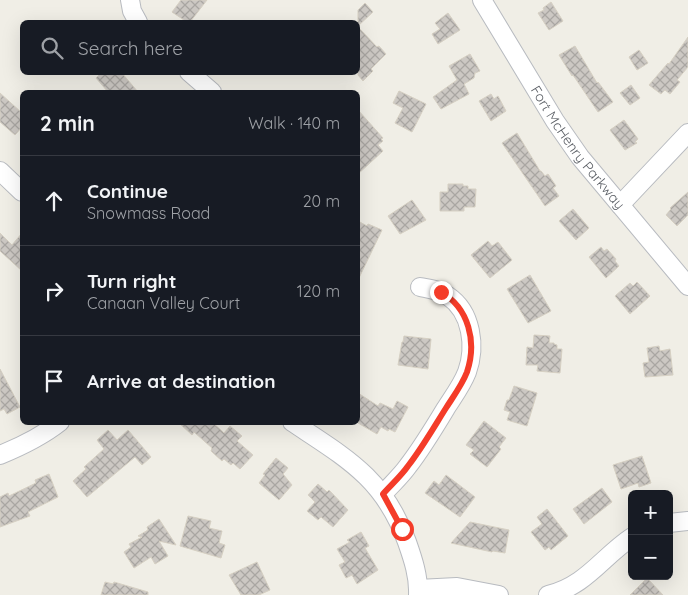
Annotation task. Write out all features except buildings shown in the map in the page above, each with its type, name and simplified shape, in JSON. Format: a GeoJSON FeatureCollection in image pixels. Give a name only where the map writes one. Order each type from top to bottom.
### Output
{"type":"FeatureCollection","features":[{"type":"Feature","properties":{"kind":"street"},"geometry":{"type":"LineString","coordinates":[[130,0],[132,11],[137,20]]}},
{"type":"Feature","properties":{"kind":"street","name":"Fort McHenry Parkway"},"geometry":{"type":"LineString","coordinates":[[482,0],[580,157],[688,286]]}},
{"type":"Feature","properties":{"kind":"street"},"geometry":{"type":"LineString","coordinates":[[192,75],[210,90]]}},
{"type":"Feature","properties":{"kind":"street"},"geometry":{"type":"LineString","coordinates":[[620,206],[688,133]]}},
{"type":"Feature","properties":{"kind":"street"},"geometry":{"type":"LineString","coordinates":[[0,171],[20,190]]}},
{"type":"Feature","properties":{"kind":"street"},"geometry":{"type":"LineString","coordinates":[[383,494],[408,466],[433,428],[463,380],[470,360],[471,342],[469,326],[464,313],[449,297],[435,290],[420,287]]}},
{"type":"Feature","properties":{"kind":"street"},"geometry":{"type":"LineString","coordinates":[[0,455],[27,444],[56,425]]}},
{"type":"Feature","properties":{"kind":"street"},"geometry":{"type":"LineString","coordinates":[[297,425],[338,452],[365,474],[383,494],[402,529],[414,561],[418,592],[457,587],[499,595]]}},
{"type":"Feature","properties":{"kind":"street"},"geometry":{"type":"LineString","coordinates":[[673,523],[688,521]]}},
{"type":"Feature","properties":{"kind":"street"},"geometry":{"type":"LineString","coordinates":[[548,595],[570,587],[587,577],[628,540]]}},
{"type":"Feature","properties":{"kind":"route"},"geometry":{"type":"LineString","coordinates":[[402,529],[383,494],[408,466],[433,428],[463,380],[470,360],[471,342],[469,326],[464,313],[460,307],[441,292]]}}]}
